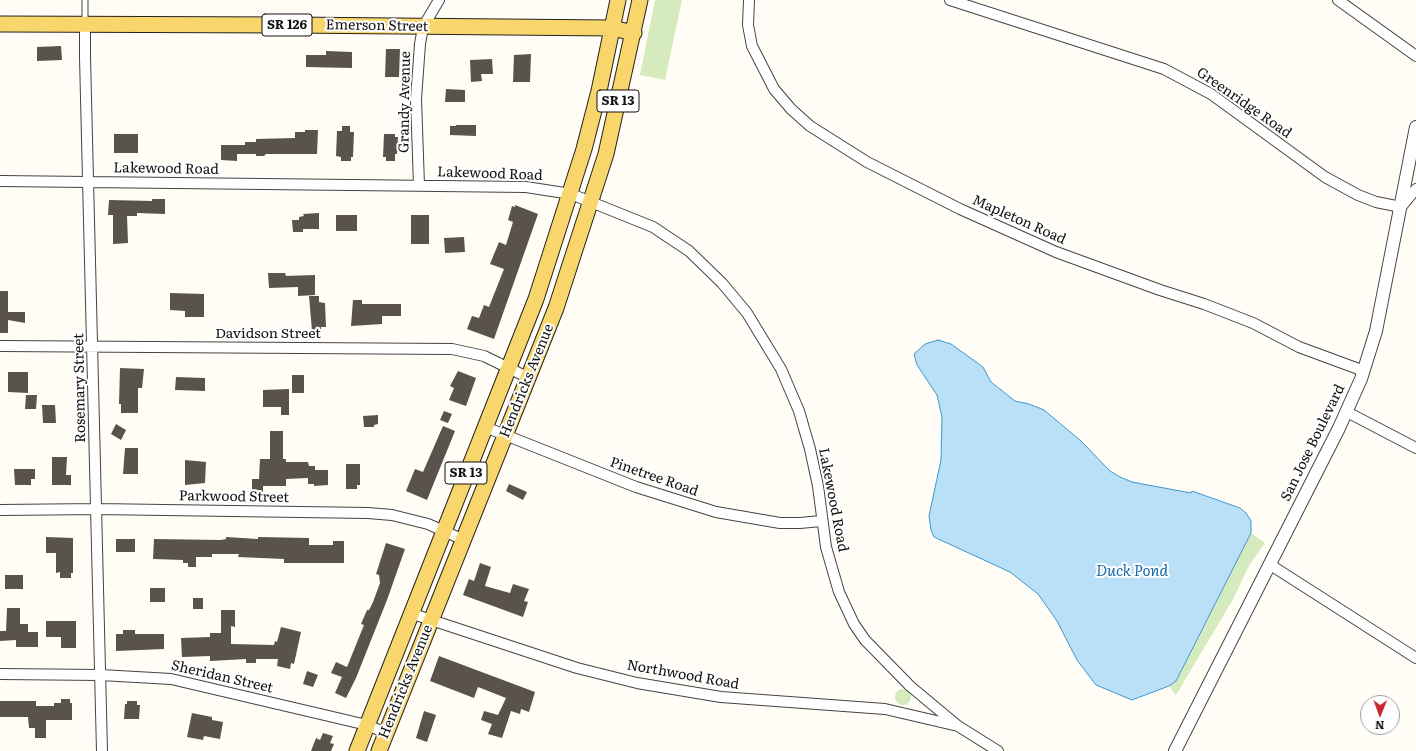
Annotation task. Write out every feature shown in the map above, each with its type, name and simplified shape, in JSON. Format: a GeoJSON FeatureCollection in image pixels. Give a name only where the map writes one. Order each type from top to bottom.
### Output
{"type":"FeatureCollection","features":[{"type":"Feature","properties":{"kind":"main road","name":"Hendricks Avenue"},"geometry":{"type":"LineString","coordinates":[[357,751],[410,613],[510,368],[536,299],[571,194],[596,106],[618,0]]}},
{"type":"Feature","properties":{"kind":"main road"},"geometry":{"type":"LineString","coordinates":[[635,0],[636,27]]}},
{"type":"Feature","properties":{"kind":"main road","name":"Hendricks Avenue"},"geometry":{"type":"LineString","coordinates":[[379,751],[556,308],[606,154],[636,27],[640,0]]}},
{"type":"Feature","properties":{"kind":"main road","name":"Emerson Street"},"geometry":{"type":"LineString","coordinates":[[0,24],[291,24],[423,27],[636,27]]}},
{"type":"Feature","properties":{"kind":"street","name":"Grandy Avenue"},"geometry":{"type":"LineString","coordinates":[[419,185],[416,98],[423,27],[439,0]]}},
{"type":"Feature","properties":{"kind":"street","name":"Mapleton Road"},"geometry":{"type":"LineString","coordinates":[[749,0],[748,25],[752,46],[774,89],[791,109],[810,126],[868,162],[960,209],[1056,252],[1253,323],[1299,347],[1364,371]]}},
{"type":"Feature","properties":{"kind":"street","name":"Greenridge Road"},"geometry":{"type":"LineString","coordinates":[[950,0],[1164,69],[1211,94],[1325,177],[1340,186],[1376,202],[1401,207]]}},
{"type":"Feature","properties":{"kind":"street"},"geometry":{"type":"LineString","coordinates":[[1338,0],[1416,56]]}},
{"type":"Feature","properties":{"kind":"street","name":"Rosemary Street"},"geometry":{"type":"LineString","coordinates":[[85,25],[102,751]]}},
{"type":"Feature","properties":{"kind":"street","name":"San Jose Boulevard"},"geometry":{"type":"LineString","coordinates":[[1175,751],[1347,412],[1364,371],[1376,331],[1416,127]]}},
{"type":"Feature","properties":{"kind":"street","name":"Lakewood Road"},"geometry":{"type":"LineString","coordinates":[[0,182],[515,186],[571,194],[642,222],[689,251],[722,283],[746,313],[781,370],[799,412],[814,467],[826,547],[839,592],[854,624],[869,644],[910,686],[958,726],[998,751]]}},
{"type":"Feature","properties":{"kind":"street"},"geometry":{"type":"LineString","coordinates":[[1401,207],[1416,188]]}},
{"type":"Feature","properties":{"kind":"street","name":"Davidson Street"},"geometry":{"type":"LineString","coordinates":[[0,346],[452,349],[484,356],[529,378]]}},
{"type":"Feature","properties":{"kind":"street"},"geometry":{"type":"LineString","coordinates":[[1347,412],[1416,448]]}},
{"type":"Feature","properties":{"kind":"street","name":"Pinetree Road"},"geometry":{"type":"LineString","coordinates":[[485,427],[636,487],[716,512],[780,522],[800,523],[821,521]]}},
{"type":"Feature","properties":{"kind":"street","name":"Parkwood Street"},"geometry":{"type":"LineString","coordinates":[[0,510],[368,513],[392,515],[428,524],[464,540]]}},
{"type":"Feature","properties":{"kind":"street"},"geometry":{"type":"LineString","coordinates":[[1270,564],[1416,658]]}},
{"type":"Feature","properties":{"kind":"street","name":"Northwood Road"},"geometry":{"type":"LineString","coordinates":[[410,613],[577,668],[637,683],[721,697],[885,710],[958,726]]}},
{"type":"Feature","properties":{"kind":"street","name":"Sheridan Street"},"geometry":{"type":"LineString","coordinates":[[0,674],[101,675],[171,678],[367,725],[386,733]]}},
{"type":"Feature","properties":{"kind":"lane"},"geometry":{"type":"LineString","coordinates":[[85,0],[85,25]]}},
{"type":"Feature","properties":{"kind":"green space"},"geometry":{"type":"Polygon","coordinates":[[[655,0],[682,0],[665,80],[640,75],[655,0]]]}},
{"type":"Feature","properties":{"kind":"green space"},"geometry":{"type":"Polygon","coordinates":[[[1251,533],[1265,543],[1250,564],[1232,601],[1176,695],[1169,686],[1176,681],[1251,533]]]}},
{"type":"Feature","properties":{"kind":"green space"},"geometry":{"type":"Polygon","coordinates":[[[900,689],[906,689],[911,694],[909,703],[906,705],[900,705],[895,700],[895,694],[900,689]]]}},
{"type":"Feature","properties":{"kind":"water","name":"Duck Pond"},"geometry":{"type":"Polygon","coordinates":[[[938,340],[951,344],[983,367],[991,382],[1015,401],[1029,404],[1044,410],[1081,441],[1110,471],[1120,477],[1132,482],[1191,493],[1192,491],[1240,508],[1246,513],[1251,521],[1251,533],[1176,681],[1169,686],[1132,700],[1096,685],[1077,660],[1057,621],[1038,594],[1010,572],[934,537],[931,530],[929,516],[941,460],[942,417],[937,395],[917,365],[914,354],[925,344],[938,340]]]}},
{"type":"Feature","properties":{"kind":"building"},"geometry":{"type":"Polygon","coordinates":[[[61,46],[62,60],[37,61],[37,47],[61,46]]]}},
{"type":"Feature","properties":{"kind":"building"},"geometry":{"type":"Polygon","coordinates":[[[386,49],[400,49],[399,77],[385,77],[386,49]]]}},
{"type":"Feature","properties":{"kind":"building"},"geometry":{"type":"Polygon","coordinates":[[[326,51],[352,52],[352,68],[306,67],[306,55],[326,55],[326,51]]]}},
{"type":"Feature","properties":{"kind":"building"},"geometry":{"type":"Polygon","coordinates":[[[531,54],[530,82],[513,82],[514,55],[531,54]]]}},
{"type":"Feature","properties":{"kind":"building"},"geometry":{"type":"Polygon","coordinates":[[[492,59],[493,74],[481,74],[482,81],[471,82],[470,60],[492,59]]]}},
{"type":"Feature","properties":{"kind":"building"},"geometry":{"type":"Polygon","coordinates":[[[446,89],[465,90],[465,102],[445,102],[446,89]]]}},
{"type":"Feature","properties":{"kind":"building"},"geometry":{"type":"Polygon","coordinates":[[[476,125],[476,136],[450,135],[450,126],[476,125]]]}},
{"type":"Feature","properties":{"kind":"building"},"geometry":{"type":"Polygon","coordinates":[[[342,126],[350,126],[350,132],[354,132],[353,157],[351,157],[351,161],[341,161],[341,157],[336,156],[337,131],[342,131],[342,126]]]}},
{"type":"Feature","properties":{"kind":"building"},"geometry":{"type":"Polygon","coordinates":[[[305,130],[318,130],[317,154],[266,154],[264,156],[256,156],[256,154],[237,154],[237,161],[221,160],[221,145],[245,145],[245,142],[256,142],[256,139],[295,138],[295,132],[305,132],[305,130]]]}},
{"type":"Feature","properties":{"kind":"building"},"geometry":{"type":"Polygon","coordinates":[[[114,134],[138,134],[138,153],[114,153],[114,134]]]}},
{"type":"Feature","properties":{"kind":"building"},"geometry":{"type":"Polygon","coordinates":[[[384,134],[395,134],[395,137],[398,137],[395,161],[386,161],[386,157],[383,157],[384,134]]]}},
{"type":"Feature","properties":{"kind":"building"},"geometry":{"type":"Polygon","coordinates":[[[152,199],[165,199],[165,214],[137,213],[137,216],[127,216],[128,243],[113,244],[113,215],[108,215],[109,200],[152,201],[152,199]]]}},
{"type":"Feature","properties":{"kind":"building"},"geometry":{"type":"Polygon","coordinates":[[[515,205],[538,214],[494,339],[467,329],[472,316],[479,318],[484,305],[489,307],[504,269],[490,264],[499,242],[506,245],[513,222],[508,220],[512,206],[515,207],[515,205]]]}},
{"type":"Feature","properties":{"kind":"building"},"geometry":{"type":"Polygon","coordinates":[[[319,213],[319,229],[303,229],[303,232],[293,232],[292,220],[299,220],[299,217],[304,216],[303,214],[319,213]]]}},
{"type":"Feature","properties":{"kind":"building"},"geometry":{"type":"Polygon","coordinates":[[[336,215],[357,215],[357,231],[336,231],[336,215]]]}},
{"type":"Feature","properties":{"kind":"building"},"geometry":{"type":"Polygon","coordinates":[[[411,215],[429,215],[429,244],[411,244],[411,215]]]}},
{"type":"Feature","properties":{"kind":"building"},"geometry":{"type":"Polygon","coordinates":[[[464,237],[465,252],[445,253],[444,238],[464,237]]]}},
{"type":"Feature","properties":{"kind":"building"},"geometry":{"type":"Polygon","coordinates":[[[268,273],[285,273],[286,276],[315,275],[315,295],[298,296],[298,287],[269,288],[268,273]]]}},
{"type":"Feature","properties":{"kind":"building"},"geometry":{"type":"Polygon","coordinates":[[[0,291],[8,291],[8,312],[25,312],[25,323],[8,320],[8,333],[0,333],[0,291]]]}},
{"type":"Feature","properties":{"kind":"building"},"geometry":{"type":"Polygon","coordinates":[[[170,293],[204,294],[204,317],[185,317],[185,311],[170,310],[170,293]]]}},
{"type":"Feature","properties":{"kind":"building"},"geometry":{"type":"Polygon","coordinates":[[[309,296],[319,296],[319,302],[325,303],[326,327],[321,327],[321,331],[312,331],[309,296]]]}},
{"type":"Feature","properties":{"kind":"building"},"geometry":{"type":"Polygon","coordinates":[[[353,300],[362,300],[362,304],[401,304],[401,316],[382,316],[382,324],[351,326],[353,300]]]}},
{"type":"Feature","properties":{"kind":"building"},"geometry":{"type":"Polygon","coordinates":[[[120,368],[144,369],[142,388],[138,388],[138,413],[121,413],[121,404],[119,404],[120,368]]]}},
{"type":"Feature","properties":{"kind":"building"},"geometry":{"type":"Polygon","coordinates":[[[458,371],[476,378],[466,406],[449,400],[454,388],[450,386],[458,371]]]}},
{"type":"Feature","properties":{"kind":"building"},"geometry":{"type":"Polygon","coordinates":[[[8,372],[28,372],[28,393],[8,392],[8,372]]]}},
{"type":"Feature","properties":{"kind":"building"},"geometry":{"type":"Polygon","coordinates":[[[292,375],[304,375],[304,393],[292,393],[292,375]]]}},
{"type":"Feature","properties":{"kind":"building"},"geometry":{"type":"Polygon","coordinates":[[[176,377],[205,378],[205,391],[175,390],[176,377]]]}},
{"type":"Feature","properties":{"kind":"building"},"geometry":{"type":"Polygon","coordinates":[[[289,389],[289,415],[281,415],[281,407],[263,407],[263,390],[289,389]]]}},
{"type":"Feature","properties":{"kind":"building"},"geometry":{"type":"Polygon","coordinates":[[[26,395],[37,395],[36,409],[25,409],[26,395]]]}},
{"type":"Feature","properties":{"kind":"building"},"geometry":{"type":"Polygon","coordinates":[[[42,405],[55,405],[56,423],[43,423],[42,405]]]}},
{"type":"Feature","properties":{"kind":"building"},"geometry":{"type":"Polygon","coordinates":[[[444,411],[452,414],[448,423],[440,420],[444,411]]]}},
{"type":"Feature","properties":{"kind":"building"},"geometry":{"type":"Polygon","coordinates":[[[378,415],[378,424],[374,425],[374,427],[364,427],[363,416],[378,415]]]}},
{"type":"Feature","properties":{"kind":"building"},"geometry":{"type":"Polygon","coordinates":[[[116,424],[126,430],[121,440],[111,434],[116,424]]]}},
{"type":"Feature","properties":{"kind":"building"},"geometry":{"type":"Polygon","coordinates":[[[443,426],[455,431],[427,500],[406,491],[415,469],[423,472],[443,426]]]}},
{"type":"Feature","properties":{"kind":"building"},"geometry":{"type":"Polygon","coordinates":[[[270,431],[283,431],[283,459],[286,459],[286,462],[308,462],[309,466],[315,466],[315,470],[328,470],[328,485],[314,486],[314,484],[308,484],[308,478],[286,479],[286,486],[263,486],[263,492],[252,492],[252,479],[259,479],[260,459],[270,459],[270,431]]]}},
{"type":"Feature","properties":{"kind":"building"},"geometry":{"type":"Polygon","coordinates":[[[125,448],[138,448],[138,474],[123,474],[125,448]]]}},
{"type":"Feature","properties":{"kind":"building"},"geometry":{"type":"Polygon","coordinates":[[[52,457],[67,457],[66,475],[71,475],[71,485],[52,485],[52,457]]]}},
{"type":"Feature","properties":{"kind":"building"},"geometry":{"type":"Polygon","coordinates":[[[185,460],[206,462],[205,483],[185,485],[185,460]]]}},
{"type":"Feature","properties":{"kind":"building"},"geometry":{"type":"Polygon","coordinates":[[[346,464],[360,464],[360,485],[357,485],[357,489],[346,489],[346,464]]]}},
{"type":"Feature","properties":{"kind":"building"},"geometry":{"type":"Polygon","coordinates":[[[14,469],[35,469],[35,479],[31,479],[31,485],[15,485],[14,469]]]}},
{"type":"Feature","properties":{"kind":"building"},"geometry":{"type":"Polygon","coordinates":[[[509,484],[527,492],[523,500],[506,491],[509,484]]]}},
{"type":"Feature","properties":{"kind":"building"},"geometry":{"type":"Polygon","coordinates":[[[46,537],[73,538],[73,573],[71,573],[71,578],[60,578],[60,572],[56,573],[56,553],[46,553],[46,537]]]}},
{"type":"Feature","properties":{"kind":"building"},"geometry":{"type":"Polygon","coordinates":[[[226,537],[258,539],[258,537],[309,538],[309,545],[333,545],[333,541],[344,541],[344,563],[284,563],[284,559],[238,557],[239,554],[212,554],[212,557],[196,557],[196,567],[188,567],[188,563],[183,563],[183,560],[153,559],[154,539],[221,540],[226,539],[226,537]]]}},
{"type":"Feature","properties":{"kind":"building"},"geometry":{"type":"Polygon","coordinates":[[[116,539],[135,539],[135,552],[116,552],[116,539]]]}},
{"type":"Feature","properties":{"kind":"building"},"geometry":{"type":"Polygon","coordinates":[[[386,543],[405,549],[387,600],[356,678],[346,698],[335,693],[342,677],[331,673],[336,662],[347,667],[364,625],[361,624],[367,610],[369,610],[373,602],[380,583],[379,575],[376,574],[386,543]]]}},
{"type":"Feature","properties":{"kind":"building"},"geometry":{"type":"Polygon","coordinates":[[[480,563],[491,567],[485,586],[510,593],[513,584],[529,589],[524,601],[528,602],[523,617],[463,595],[469,579],[474,581],[480,563]]]}},
{"type":"Feature","properties":{"kind":"building"},"geometry":{"type":"Polygon","coordinates":[[[5,575],[23,575],[23,589],[5,589],[5,575]]]}},
{"type":"Feature","properties":{"kind":"building"},"geometry":{"type":"Polygon","coordinates":[[[150,588],[165,588],[165,602],[150,602],[150,588]]]}},
{"type":"Feature","properties":{"kind":"building"},"geometry":{"type":"Polygon","coordinates":[[[193,598],[203,598],[203,609],[193,609],[193,598]]]}},
{"type":"Feature","properties":{"kind":"building"},"geometry":{"type":"Polygon","coordinates":[[[7,608],[20,608],[20,624],[28,624],[28,632],[38,632],[38,647],[16,647],[16,640],[0,641],[0,631],[6,631],[7,608]]]}},
{"type":"Feature","properties":{"kind":"building"},"geometry":{"type":"Polygon","coordinates":[[[221,610],[235,610],[235,627],[231,626],[231,644],[274,645],[275,641],[277,642],[281,627],[301,632],[294,664],[291,663],[290,669],[277,666],[278,659],[256,659],[256,663],[246,663],[246,659],[210,661],[210,656],[182,657],[181,638],[210,637],[210,633],[221,633],[221,610]]]}},
{"type":"Feature","properties":{"kind":"building"},"geometry":{"type":"Polygon","coordinates":[[[46,621],[76,621],[76,648],[61,648],[61,637],[46,637],[46,621]]]}},
{"type":"Feature","properties":{"kind":"building"},"geometry":{"type":"Polygon","coordinates":[[[123,630],[135,630],[135,634],[164,634],[164,649],[116,651],[116,634],[123,634],[123,630]]]}},
{"type":"Feature","properties":{"kind":"building"},"geometry":{"type":"Polygon","coordinates":[[[439,656],[535,692],[529,712],[521,709],[520,714],[511,711],[502,738],[488,734],[492,724],[481,720],[484,711],[498,715],[506,698],[478,687],[474,698],[430,681],[439,656]]]}},
{"type":"Feature","properties":{"kind":"building"},"geometry":{"type":"Polygon","coordinates":[[[307,671],[318,675],[313,687],[303,684],[307,671]]]}},
{"type":"Feature","properties":{"kind":"building"},"geometry":{"type":"Polygon","coordinates":[[[61,699],[70,699],[70,703],[72,703],[72,720],[46,720],[46,738],[35,738],[35,728],[29,728],[28,717],[0,717],[0,701],[36,701],[36,706],[54,706],[54,703],[61,703],[61,699]]]}},
{"type":"Feature","properties":{"kind":"building"},"geometry":{"type":"Polygon","coordinates":[[[127,701],[137,701],[137,705],[140,705],[139,719],[124,719],[125,704],[127,704],[127,701]]]}},
{"type":"Feature","properties":{"kind":"building"},"geometry":{"type":"Polygon","coordinates":[[[424,711],[436,715],[427,742],[416,738],[424,711]]]}},
{"type":"Feature","properties":{"kind":"building"},"geometry":{"type":"Polygon","coordinates":[[[192,713],[212,717],[212,720],[223,722],[220,739],[204,736],[203,740],[187,737],[192,713]]]}},
{"type":"Feature","properties":{"kind":"building"},"geometry":{"type":"Polygon","coordinates":[[[323,733],[333,736],[330,743],[334,744],[331,751],[311,751],[316,738],[320,740],[323,733]]]}}]}
